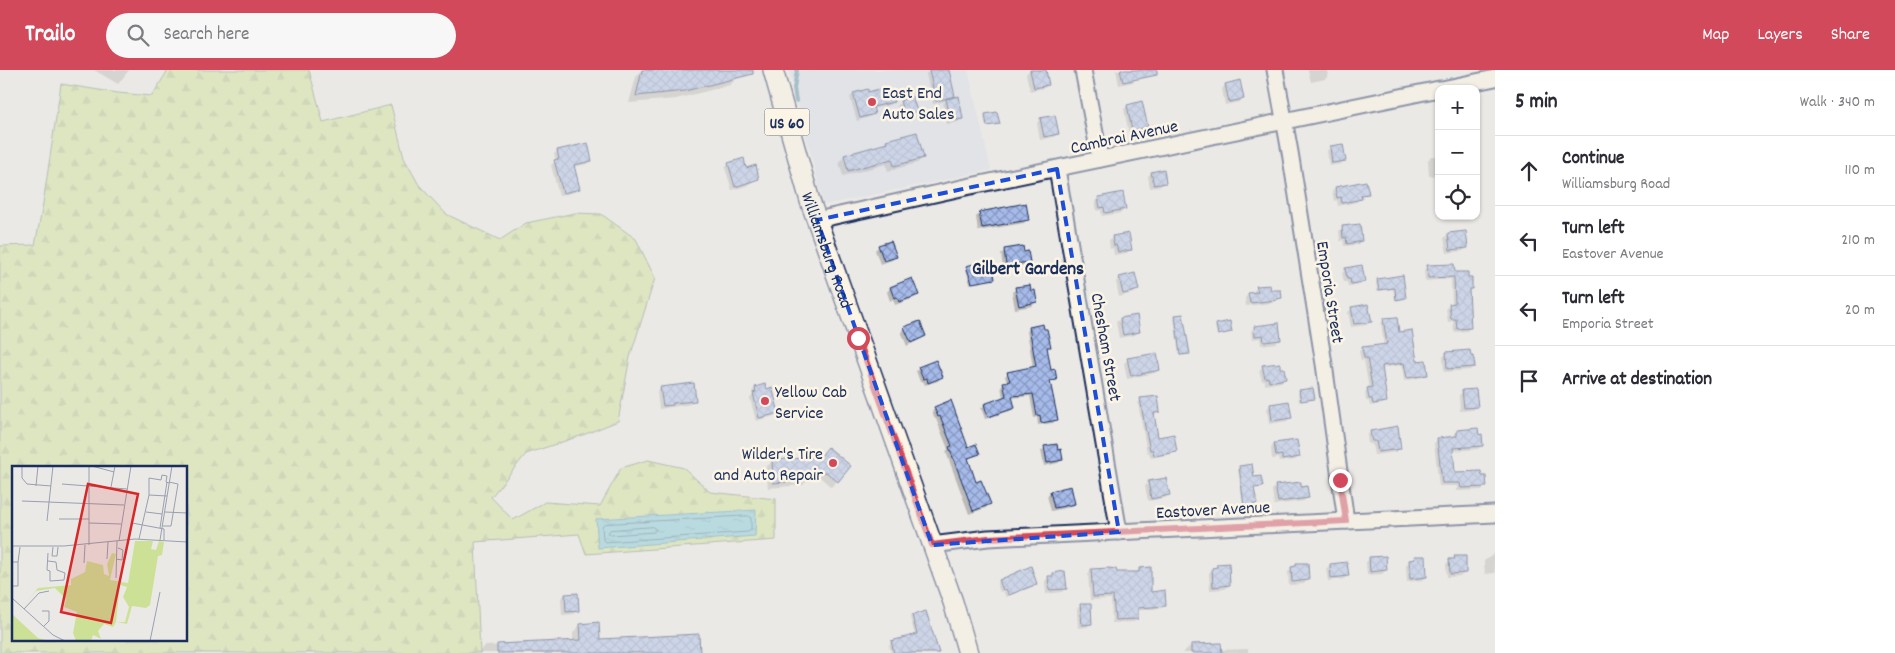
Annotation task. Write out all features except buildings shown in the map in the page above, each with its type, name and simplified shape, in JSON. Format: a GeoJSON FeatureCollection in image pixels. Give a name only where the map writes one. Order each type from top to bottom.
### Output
{"type":"FeatureCollection","features":[{"type":"Feature","properties":{"kind":"main road","name":"Williamsburg Road"},"geometry":{"type":"LineString","coordinates":[[773,70],[802,175],[817,220],[953,602],[968,653]]}},
{"type":"Feature","properties":{"kind":"street"},"geometry":{"type":"LineString","coordinates":[[1083,70],[1100,159]]}},
{"type":"Feature","properties":{"kind":"street","name":"Emporia Street"},"geometry":{"type":"LineString","coordinates":[[1275,70],[1324,364],[1346,521]]}},
{"type":"Feature","properties":{"kind":"street","name":"Cambrai Avenue"},"geometry":{"type":"LineString","coordinates":[[1464,85],[1494,80]]}},
{"type":"Feature","properties":{"kind":"street","name":"Cambrai Avenue"},"geometry":{"type":"LineString","coordinates":[[817,220],[902,200],[1435,90]]}},
{"type":"Feature","properties":{"kind":"street","name":"Chesham Street"},"geometry":{"type":"LineString","coordinates":[[1057,169],[1119,532]]}},
{"type":"Feature","properties":{"kind":"street","name":"Eastover Avenue"},"geometry":{"type":"LineString","coordinates":[[932,545],[988,538],[1495,514]]}},
{"type":"Feature","properties":{"kind":"highlighted area"},"geometry":{"type":"Polygon","coordinates":[[[1057,169],[1119,532],[932,545],[817,220],[1057,169]]]}},
{"type":"Feature","properties":{"kind":"shaded area"},"geometry":{"type":"Polygon","coordinates":[[[789,70],[968,70],[991,170],[824,205],[789,70]]]}},
{"type":"Feature","properties":{"kind":"green space"},"geometry":{"type":"Polygon","coordinates":[[[168,70],[309,70],[323,122],[391,105],[404,158],[419,185],[446,214],[500,240],[526,223],[575,213],[601,214],[636,239],[655,278],[630,357],[618,421],[526,454],[491,497],[513,520],[545,502],[600,506],[621,468],[648,460],[684,468],[710,492],[776,499],[776,540],[586,554],[579,534],[475,542],[480,653],[0,653],[0,246],[35,245],[61,84],[152,96],[168,70]]]}},
{"type":"Feature","properties":{"kind":"water"},"geometry":{"type":"Polygon","coordinates":[[[756,510],[755,536],[598,548],[596,519],[756,510]]]}},
{"type":"Feature","properties":{"kind":"waterway"},"geometry":{"type":"LineString","coordinates":[[796,101],[794,88],[797,70]]}},
{"type":"Feature","properties":{"kind":"place","name":"East End Auto Sales"},"geometry":{"type":"Point","coordinates":[872,102]}},
{"type":"Feature","properties":{"kind":"place","name":"Yellow Cab Service"},"geometry":{"type":"Point","coordinates":[765,401]}},
{"type":"Feature","properties":{"kind":"place","name":"Wilder's Tire and Auto Repair"},"geometry":{"type":"Point","coordinates":[833,463]}},
{"type":"Feature","properties":{"kind":"district","name":"Gilbert Gardens"},"geometry":{"type":"Point","coordinates":[1028,267]}},
{"type":"Feature","properties":{"kind":"route"},"geometry":{"type":"LineString","coordinates":[[858,338],[932,545],[988,538],[1346,521],[1340,480]]}}]}
